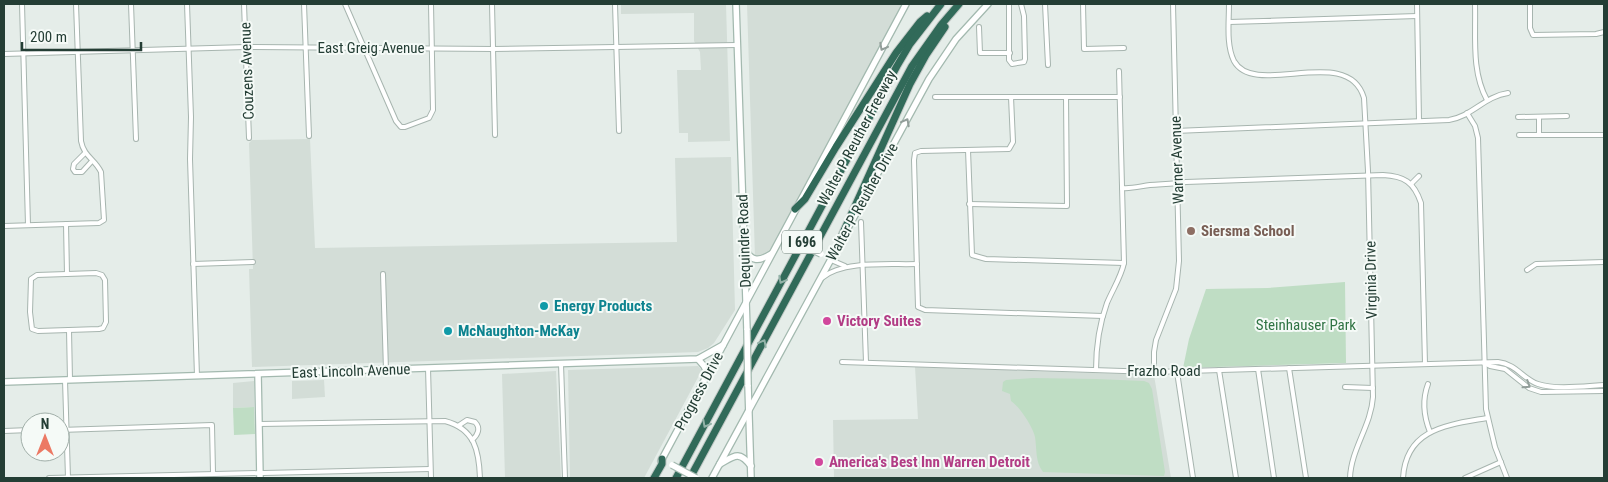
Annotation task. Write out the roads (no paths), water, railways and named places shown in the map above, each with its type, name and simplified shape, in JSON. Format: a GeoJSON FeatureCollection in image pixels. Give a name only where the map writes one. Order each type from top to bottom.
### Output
{"type":"FeatureCollection","features":[{"type":"Feature","properties":{"kind":"highway","name":"Walter P Reuther Freeway"},"geometry":{"type":"LineString","coordinates":[[676,478],[897,66],[910,44],[942,4]]}},
{"type":"Feature","properties":{"kind":"highway"},"geometry":{"type":"LineString","coordinates":[[840,242],[910,84],[930,48],[960,4]]}},
{"type":"Feature","properties":{"kind":"highway","name":"Walter P Reuther Freeway"},"geometry":{"type":"LineString","coordinates":[[690,478],[912,66],[938,29],[960,4]]}},
{"type":"Feature","properties":{"kind":"highway"},"geometry":{"type":"LineString","coordinates":[[796,209],[805,199],[896,53],[920,22],[936,10]]}},
{"type":"Feature","properties":{"kind":"highway"},"geometry":{"type":"LineString","coordinates":[[653,478],[662,464],[662,459]]}},
{"type":"Feature","properties":{"kind":"main road","name":"Dequindre Road"},"geometry":{"type":"LineString","coordinates":[[736,4],[751,478]]}},
{"type":"Feature","properties":{"kind":"main road"},"geometry":{"type":"LineString","coordinates":[[746,303],[906,4]]}},
{"type":"Feature","properties":{"kind":"main road","name":"Walter P Reuther Drive"},"geometry":{"type":"LineString","coordinates":[[712,478],[938,64],[962,31],[988,4]]}},
{"type":"Feature","properties":{"kind":"main road"},"geometry":{"type":"LineString","coordinates":[[783,234],[831,260]]}},
{"type":"Feature","properties":{"kind":"main road"},"geometry":{"type":"LineString","coordinates":[[744,244],[748,255],[755,259],[763,258],[774,251]]}},
{"type":"Feature","properties":{"kind":"main road","name":"Progress Drive"},"geometry":{"type":"LineString","coordinates":[[662,459],[746,303]]}},
{"type":"Feature","properties":{"kind":"main road","name":"East Lincoln Avenue"},"geometry":{"type":"LineString","coordinates":[[4,382],[698,359],[723,345]]}},
{"type":"Feature","properties":{"kind":"main road"},"geometry":{"type":"LineString","coordinates":[[698,359],[708,374]]}},
{"type":"Feature","properties":{"kind":"main road"},"geometry":{"type":"LineString","coordinates":[[258,374],[260,475]]}},
{"type":"Feature","properties":{"kind":"main road"},"geometry":{"type":"LineString","coordinates":[[669,447],[668,458],[672,465],[696,478]]}},
{"type":"Feature","properties":{"kind":"main road"},"geometry":{"type":"LineString","coordinates":[[719,464],[732,457],[740,456],[751,466]]}},
{"type":"Feature","properties":{"kind":"street"},"geometry":{"type":"LineString","coordinates":[[22,4],[28,225]]}},
{"type":"Feature","properties":{"kind":"street"},"geometry":{"type":"LineString","coordinates":[[4,226],[99,223],[104,220],[102,176],[99,167],[85,153],[81,141],[76,4]]}},
{"type":"Feature","properties":{"kind":"street"},"geometry":{"type":"LineString","coordinates":[[131,4],[136,139]]}},
{"type":"Feature","properties":{"kind":"street"},"geometry":{"type":"LineString","coordinates":[[187,4],[196,376]]}},
{"type":"Feature","properties":{"kind":"street","name":"Couzens Avenue"},"geometry":{"type":"LineString","coordinates":[[244,4],[249,138]]}},
{"type":"Feature","properties":{"kind":"street"},"geometry":{"type":"LineString","coordinates":[[304,4],[309,136]]}},
{"type":"Feature","properties":{"kind":"street"},"geometry":{"type":"LineString","coordinates":[[346,4],[396,121],[401,127],[409,126],[432,115],[434,105],[430,4]]}},
{"type":"Feature","properties":{"kind":"street"},"geometry":{"type":"LineString","coordinates":[[492,4],[495,135]]}},
{"type":"Feature","properties":{"kind":"street"},"geometry":{"type":"LineString","coordinates":[[615,4],[619,131]]}},
{"type":"Feature","properties":{"kind":"street"},"geometry":{"type":"LineString","coordinates":[[1009,4],[1009,60],[1012,64],[1024,62],[1025,59],[1024,16],[1021,4]]}},
{"type":"Feature","properties":{"kind":"street"},"geometry":{"type":"LineString","coordinates":[[1045,4],[1048,65]]}},
{"type":"Feature","properties":{"kind":"street"},"geometry":{"type":"LineString","coordinates":[[1083,4],[1084,49],[1124,48]]}},
{"type":"Feature","properties":{"kind":"street","name":"Warner Avenue"},"geometry":{"type":"LineString","coordinates":[[1154,372],[1156,340],[1178,282],[1178,183],[1173,4]]}},
{"type":"Feature","properties":{"kind":"street"},"geometry":{"type":"LineString","coordinates":[[1229,4],[1229,22],[1417,16]]}},
{"type":"Feature","properties":{"kind":"street"},"geometry":{"type":"LineString","coordinates":[[1417,4],[1420,121]]}},
{"type":"Feature","properties":{"kind":"street"},"geometry":{"type":"LineString","coordinates":[[1475,4],[1477,71],[1480,88],[1487,100]]}},
{"type":"Feature","properties":{"kind":"street"},"geometry":{"type":"LineString","coordinates":[[1530,4],[1530,28],[1533,34],[1596,34],[1604,32]]}},
{"type":"Feature","properties":{"kind":"street","name":"Virginia Drive"},"geometry":{"type":"LineString","coordinates":[[1229,22],[1232,56],[1238,66],[1249,73],[1342,74],[1355,82],[1363,94],[1367,123],[1373,388],[1371,414],[1354,456],[1350,478]]}},
{"type":"Feature","properties":{"kind":"street"},"geometry":{"type":"LineString","coordinates":[[979,27],[980,53],[1010,53]]}},
{"type":"Feature","properties":{"kind":"street","name":"East Greig Avenue"},"geometry":{"type":"LineString","coordinates":[[4,54],[246,47],[493,49],[738,45]]}},
{"type":"Feature","properties":{"kind":"street"},"geometry":{"type":"LineString","coordinates":[[1096,370],[1097,343],[1103,316],[1119,280],[1124,263],[1119,71]]}},
{"type":"Feature","properties":{"kind":"street"},"geometry":{"type":"LineString","coordinates":[[1176,131],[1455,119],[1496,95],[1508,93]]}},
{"type":"Feature","properties":{"kind":"street"},"geometry":{"type":"LineString","coordinates":[[935,97],[1120,97]]}},
{"type":"Feature","properties":{"kind":"street"},"geometry":{"type":"LineString","coordinates":[[1011,97],[1012,142],[1009,148],[916,152],[914,160],[918,307],[925,310],[1103,316]]}},
{"type":"Feature","properties":{"kind":"street"},"geometry":{"type":"LineString","coordinates":[[969,204],[1067,206],[1066,97]]}},
{"type":"Feature","properties":{"kind":"street"},"geometry":{"type":"LineString","coordinates":[[1467,113],[1475,126],[1478,138],[1487,418],[1495,447],[1507,478]]}},
{"type":"Feature","properties":{"kind":"street"},"geometry":{"type":"LineString","coordinates":[[1518,117],[1567,116]]}},
{"type":"Feature","properties":{"kind":"street"},"geometry":{"type":"LineString","coordinates":[[1539,117],[1539,135]]}},
{"type":"Feature","properties":{"kind":"street"},"geometry":{"type":"LineString","coordinates":[[1519,135],[1604,134]]}},
{"type":"Feature","properties":{"kind":"street"},"geometry":{"type":"LineString","coordinates":[[968,150],[972,255],[986,258],[1124,263]]}},
{"type":"Feature","properties":{"kind":"street"},"geometry":{"type":"LineString","coordinates":[[85,153],[74,164],[72,168],[75,172],[82,172],[92,161]]}},
{"type":"Feature","properties":{"kind":"street"},"geometry":{"type":"LineString","coordinates":[[1122,188],[1178,183],[1368,176],[1394,176],[1402,178],[1411,184],[1418,194],[1422,208],[1425,364]]}},
{"type":"Feature","properties":{"kind":"street"},"geometry":{"type":"LineString","coordinates":[[1411,184],[1419,176]]}},
{"type":"Feature","properties":{"kind":"street"},"geometry":{"type":"LineString","coordinates":[[861,222],[866,362]]}},
{"type":"Feature","properties":{"kind":"street"},"geometry":{"type":"LineString","coordinates":[[66,224],[67,274]]}},
{"type":"Feature","properties":{"kind":"street"},"geometry":{"type":"LineString","coordinates":[[831,260],[845,266]]}},
{"type":"Feature","properties":{"kind":"street"},"geometry":{"type":"LineString","coordinates":[[193,264],[253,262]]}},
{"type":"Feature","properties":{"kind":"street"},"geometry":{"type":"LineString","coordinates":[[1527,270],[1536,264],[1604,262]]}},
{"type":"Feature","properties":{"kind":"street"},"geometry":{"type":"LineString","coordinates":[[820,280],[832,271],[845,266],[917,264]]}},
{"type":"Feature","properties":{"kind":"street"},"geometry":{"type":"LineString","coordinates":[[99,274],[103,276],[106,282],[105,327],[69,330],[34,330],[31,327],[31,279],[37,275],[99,274]]}},
{"type":"Feature","properties":{"kind":"street"},"geometry":{"type":"LineString","coordinates":[[383,274],[386,370]]}},
{"type":"Feature","properties":{"kind":"street"},"geometry":{"type":"LineString","coordinates":[[66,412],[69,330]]}},
{"type":"Feature","properties":{"kind":"street","name":"Frazho Road"},"geometry":{"type":"LineString","coordinates":[[842,362],[1154,372],[1507,363],[1534,382],[1546,386],[1604,385]]}},
{"type":"Feature","properties":{"kind":"street","name":"Frazho Road"},"geometry":{"type":"LineString","coordinates":[[1484,363],[1505,369],[1529,388],[1541,392],[1604,391]]}},
{"type":"Feature","properties":{"kind":"street"},"geometry":{"type":"LineString","coordinates":[[561,364],[565,478]]}},
{"type":"Feature","properties":{"kind":"street"},"geometry":{"type":"LineString","coordinates":[[428,368],[431,478]]}},
{"type":"Feature","properties":{"kind":"street"},"geometry":{"type":"LineString","coordinates":[[1289,368],[1306,478]]}},
{"type":"Feature","properties":{"kind":"street"},"geometry":{"type":"LineString","coordinates":[[1258,369],[1274,478]]}},
{"type":"Feature","properties":{"kind":"street"},"geometry":{"type":"LineString","coordinates":[[1219,370],[1236,478]]}},
{"type":"Feature","properties":{"kind":"street"},"geometry":{"type":"LineString","coordinates":[[1177,372],[1193,478]]}},
{"type":"Feature","properties":{"kind":"street"},"geometry":{"type":"LineString","coordinates":[[1428,384],[1425,396],[1425,411],[1430,432]]}},
{"type":"Feature","properties":{"kind":"street"},"geometry":{"type":"LineString","coordinates":[[1345,387],[1373,388]]}},
{"type":"Feature","properties":{"kind":"street"},"geometry":{"type":"LineString","coordinates":[[1403,478],[1403,469],[1408,454],[1417,442],[1430,432],[1487,418]]}},
{"type":"Feature","properties":{"kind":"street"},"geometry":{"type":"LineString","coordinates":[[458,426],[466,420],[475,422],[479,426],[479,431],[472,440]]}},
{"type":"Feature","properties":{"kind":"street"},"geometry":{"type":"LineString","coordinates":[[260,424],[445,421],[458,426],[472,440],[479,456],[480,478]]}},
{"type":"Feature","properties":{"kind":"street"},"geometry":{"type":"LineString","coordinates":[[70,429],[212,425],[213,474]]}},
{"type":"Feature","properties":{"kind":"street"},"geometry":{"type":"LineString","coordinates":[[4,431],[20,430]]}},
{"type":"Feature","properties":{"kind":"street"},"geometry":{"type":"LineString","coordinates":[[67,462],[68,478]]}},
{"type":"Feature","properties":{"kind":"street"},"geometry":{"type":"LineString","coordinates":[[1465,478],[1501,462]]}},
{"type":"Feature","properties":{"kind":"street"},"geometry":{"type":"LineString","coordinates":[[49,478],[213,474],[260,475],[430,468]]}},
{"type":"Feature","properties":{"kind":"place","name":"Siersma School"},"geometry":{"type":"Point","coordinates":[1191,231]}},
{"type":"Feature","properties":{"kind":"place","name":"Energy Products"},"geometry":{"type":"Point","coordinates":[544,306]}},
{"type":"Feature","properties":{"kind":"place","name":"Victory Suites"},"geometry":{"type":"Point","coordinates":[827,321]}},
{"type":"Feature","properties":{"kind":"place","name":"McNaughton-McKay"},"geometry":{"type":"Point","coordinates":[448,331]}},
{"type":"Feature","properties":{"kind":"place","name":"America's Best Inn Warren Detroit"},"geometry":{"type":"Point","coordinates":[819,462]}},
{"type":"Feature","properties":{"kind":"park label","name":"Steinhauser Park"},"geometry":{"type":"Point","coordinates":[1306,325]}}]}
